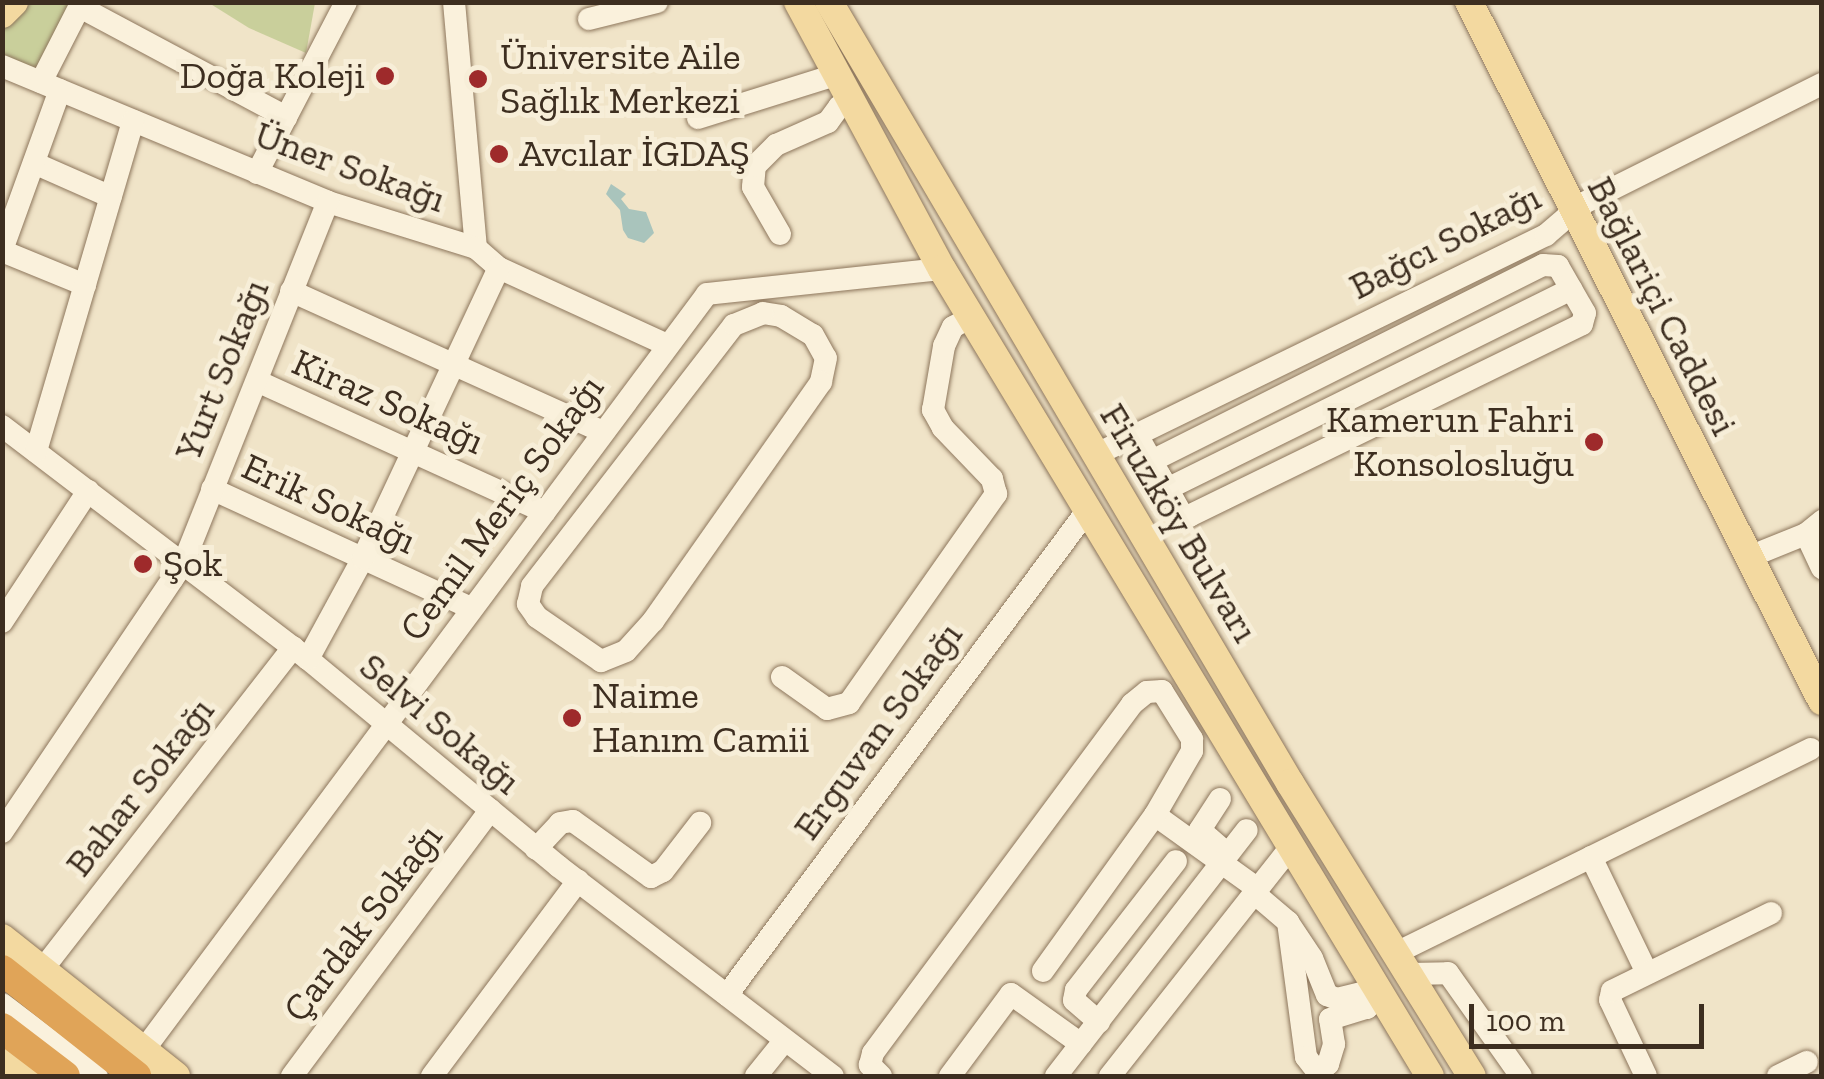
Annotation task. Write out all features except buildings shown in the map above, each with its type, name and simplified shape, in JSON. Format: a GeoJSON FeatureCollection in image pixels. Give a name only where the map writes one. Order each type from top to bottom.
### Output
{"type":"FeatureCollection","features":[{"type":"Feature","properties":{"kind":"highway"},"geometry":{"type":"LineString","coordinates":[[2,970],[140,1064]]}},
{"type":"Feature","properties":{"kind":"highway"},"geometry":{"type":"LineString","coordinates":[[2,1028],[65,1076]]}},
{"type":"Feature","properties":{"kind":"main road","name":"Firuzköy Bulvarı"},"geometry":{"type":"LineString","coordinates":[[798,2],[942,269],[1430,1076]]}},
{"type":"Feature","properties":{"kind":"main road","name":"Firuzköy Bulvarı"},"geometry":{"type":"LineString","coordinates":[[829,2],[1198,629],[1469,1072]]}},
{"type":"Feature","properties":{"kind":"main road","name":"Bağlariçi Caddesi"},"geometry":{"type":"LineString","coordinates":[[1469,2],[1572,214],[1822,701]]}},
{"type":"Feature","properties":{"kind":"main road"},"geometry":{"type":"LineString","coordinates":[[991,345],[1019,367],[1064,439],[1095,456]]}},
{"type":"Feature","properties":{"kind":"main road"},"geometry":{"type":"LineString","coordinates":[[1087,511],[1116,524],[1163,598],[1198,629]]}},
{"type":"Feature","properties":{"kind":"main road","name":"Bağlariçi Caddesi"},"geometry":{"type":"LineString","coordinates":[[1793,642],[1822,687]]}},
{"type":"Feature","properties":{"kind":"main road"},"geometry":{"type":"LineString","coordinates":[[2,938],[42,970],[140,1064],[176,1076]]}},
{"type":"Feature","properties":{"kind":"main road"},"geometry":{"type":"LineString","coordinates":[[1378,989],[1399,987],[1440,1044],[1469,1072]]}},
{"type":"Feature","properties":{"kind":"main road"},"geometry":{"type":"LineString","coordinates":[[2,1059],[25,1076]]}},
{"type":"Feature","properties":{"kind":"street"},"geometry":{"type":"LineString","coordinates":[[257,173],[346,2]]}},
{"type":"Feature","properties":{"kind":"street"},"geometry":{"type":"LineString","coordinates":[[454,2],[476,248]]}},
{"type":"Feature","properties":{"kind":"street"},"geometry":{"type":"LineString","coordinates":[[589,19],[657,2]]}},
{"type":"Feature","properties":{"kind":"street"},"geometry":{"type":"LineString","coordinates":[[85,285],[2,250],[34,163],[50,86],[81,5],[286,116]]}},
{"type":"Feature","properties":{"kind":"street","name":"Üner Sokağı"},"geometry":{"type":"LineString","coordinates":[[5,74],[50,86],[328,202],[476,248],[499,268],[668,345]]}},
{"type":"Feature","properties":{"kind":"street"},"geometry":{"type":"LineString","coordinates":[[698,118],[838,74]]}},
{"type":"Feature","properties":{"kind":"street","name":"Bağcı Sokağı"},"geometry":{"type":"LineString","coordinates":[[1095,456],[1546,234],[1582,204],[1822,84]]}},
{"type":"Feature","properties":{"kind":"street"},"geometry":{"type":"LineString","coordinates":[[780,234],[753,187],[755,166],[776,145],[828,122],[839,108],[854,102]]}},
{"type":"Feature","properties":{"kind":"street"},"geometry":{"type":"LineString","coordinates":[[36,452],[133,121]]}},
{"type":"Feature","properties":{"kind":"street"},"geometry":{"type":"LineString","coordinates":[[34,163],[111,197]]}},
{"type":"Feature","properties":{"kind":"street","name":"Yurt Sokağı"},"geometry":{"type":"LineString","coordinates":[[2,832],[183,564],[328,202]]}},
{"type":"Feature","properties":{"kind":"street"},"geometry":{"type":"LineString","coordinates":[[1137,435],[1181,513],[1190,516],[1585,319],[1558,266],[1543,266],[1153,460]]}},
{"type":"Feature","properties":{"kind":"street","name":"Bahar Sokağı"},"geometry":{"type":"LineString","coordinates":[[42,970],[300,653],[363,558],[499,268]]}},
{"type":"Feature","properties":{"kind":"street","name":"Cemil Meriç Sokağı"},"geometry":{"type":"LineString","coordinates":[[140,1064],[607,423],[707,294],[942,269]]}},
{"type":"Feature","properties":{"kind":"street"},"geometry":{"type":"LineString","coordinates":[[1167,489],[1571,288]]}},
{"type":"Feature","properties":{"kind":"street"},"geometry":{"type":"LineString","coordinates":[[291,291],[453,365],[607,423],[646,444]]}},
{"type":"Feature","properties":{"kind":"street"},"geometry":{"type":"LineString","coordinates":[[763,312],[782,316],[813,335],[826,358],[821,382],[653,620],[626,651],[601,661],[537,617],[528,604],[532,586],[646,444],[745,317],[763,312]]}},
{"type":"Feature","properties":{"kind":"street"},"geometry":{"type":"LineString","coordinates":[[782,678],[827,708],[849,703],[996,494],[992,480],[943,428],[932,410],[944,346],[953,327],[972,316]]}},
{"type":"Feature","properties":{"kind":"street","name":"Kiraz Sokağı"},"geometry":{"type":"LineString","coordinates":[[257,381],[545,512]]}},
{"type":"Feature","properties":{"kind":"street","name":"Selvi Sokağı"},"geometry":{"type":"LineString","coordinates":[[2,426],[300,653],[719,995],[833,1076]]}},
{"type":"Feature","properties":{"kind":"street","name":"Erik Sokağı"},"geometry":{"type":"LineString","coordinates":[[212,489],[471,608]]}},
{"type":"Feature","properties":{"kind":"street"},"geometry":{"type":"LineString","coordinates":[[2,622],[88,492]]}},
{"type":"Feature","properties":{"kind":"street","name":"Erguvan Sokağı"},"geometry":{"type":"LineString","coordinates":[[719,995],[1087,511]]}},
{"type":"Feature","properties":{"kind":"street"},"geometry":{"type":"LineString","coordinates":[[1749,557],[1814,528],[1822,570]]}},
{"type":"Feature","properties":{"kind":"street"},"geometry":{"type":"LineString","coordinates":[[882,1076],[870,1065],[884,1038],[1132,704],[1147,692],[1162,691],[1192,739],[1181,774],[1042,971]]}},
{"type":"Feature","properties":{"kind":"street"},"geometry":{"type":"LineString","coordinates":[[1403,964],[1591,857],[1810,749]]}},
{"type":"Feature","properties":{"kind":"street"},"geometry":{"type":"LineString","coordinates":[[1220,799],[1200,830],[1288,922],[1312,958],[1327,996],[1337,998],[1378,989]]}},
{"type":"Feature","properties":{"kind":"street","name":"Çardak Sokağı"},"geometry":{"type":"LineString","coordinates":[[292,1076],[490,810]]}},
{"type":"Feature","properties":{"kind":"street"},"geometry":{"type":"LineString","coordinates":[[1155,815],[1225,858]]}},
{"type":"Feature","properties":{"kind":"street"},"geometry":{"type":"LineString","coordinates":[[536,849],[560,823],[574,821],[651,877],[663,871],[700,823]]}},
{"type":"Feature","properties":{"kind":"street"},"geometry":{"type":"LineString","coordinates":[[1056,1076],[1247,830]]}},
{"type":"Feature","properties":{"kind":"street"},"geometry":{"type":"LineString","coordinates":[[1110,1076],[1290,848]]}},
{"type":"Feature","properties":{"kind":"street"},"geometry":{"type":"LineString","coordinates":[[1591,857],[1646,971]]}},
{"type":"Feature","properties":{"kind":"street"},"geometry":{"type":"LineString","coordinates":[[1099,1022],[1074,1000],[1076,990],[1176,861]]}},
{"type":"Feature","properties":{"kind":"street"},"geometry":{"type":"LineString","coordinates":[[432,1076],[578,881]]}},
{"type":"Feature","properties":{"kind":"street"},"geometry":{"type":"LineString","coordinates":[[1646,1076],[1610,1000],[1619,984],[1772,913]]}},
{"type":"Feature","properties":{"kind":"street"},"geometry":{"type":"LineString","coordinates":[[1288,922],[1306,1057],[1317,1071],[1328,1064],[1334,1044],[1330,1019],[1367,1008],[1378,989]]}},
{"type":"Feature","properties":{"kind":"street"},"geometry":{"type":"LineString","coordinates":[[1403,964],[1448,973],[1521,1076]]}},
{"type":"Feature","properties":{"kind":"street"},"geometry":{"type":"LineString","coordinates":[[950,1076],[1011,994],[1081,1044]]}},
{"type":"Feature","properties":{"kind":"street"},"geometry":{"type":"LineString","coordinates":[[2,1004],[97,1076]]}},
{"type":"Feature","properties":{"kind":"street"},"geometry":{"type":"LineString","coordinates":[[756,1076],[785,1040]]}},
{"type":"Feature","properties":{"kind":"street"},"geometry":{"type":"LineString","coordinates":[[1778,1076],[1808,1062]]}},
{"type":"Feature","properties":{"kind":"green space"},"geometry":{"type":"Polygon","coordinates":[[[31,3],[74,3],[36,71],[3,55],[3,30],[31,3]]]}},
{"type":"Feature","properties":{"kind":"green space"},"geometry":{"type":"Polygon","coordinates":[[[209,3],[315,3],[306,53],[249,28],[209,3]]]}},
{"type":"Feature","properties":{"kind":"water"},"geometry":{"type":"Polygon","coordinates":[[[611,184],[626,194],[621,199],[629,209],[646,212],[654,233],[644,243],[628,238],[623,230],[620,210],[606,194],[611,184]]]}},
{"type":"Feature","properties":{"kind":"place","name":"Doğa Koleji"},"geometry":{"type":"Point","coordinates":[385,76]}},
{"type":"Feature","properties":{"kind":"place","name":"Üniversite Aile Sağlık Merkezi"},"geometry":{"type":"Point","coordinates":[478,79]}},
{"type":"Feature","properties":{"kind":"place","name":"Avcılar İGDAŞ"},"geometry":{"type":"Point","coordinates":[499,154]}},
{"type":"Feature","properties":{"kind":"place","name":"Kamerun Fahri Konsolosluğu"},"geometry":{"type":"Point","coordinates":[1594,442]}},
{"type":"Feature","properties":{"kind":"place","name":"Şok"},"geometry":{"type":"Point","coordinates":[143,564]}},
{"type":"Feature","properties":{"kind":"place","name":"Naime Hanım Camii"},"geometry":{"type":"Point","coordinates":[572,718]}}]}
